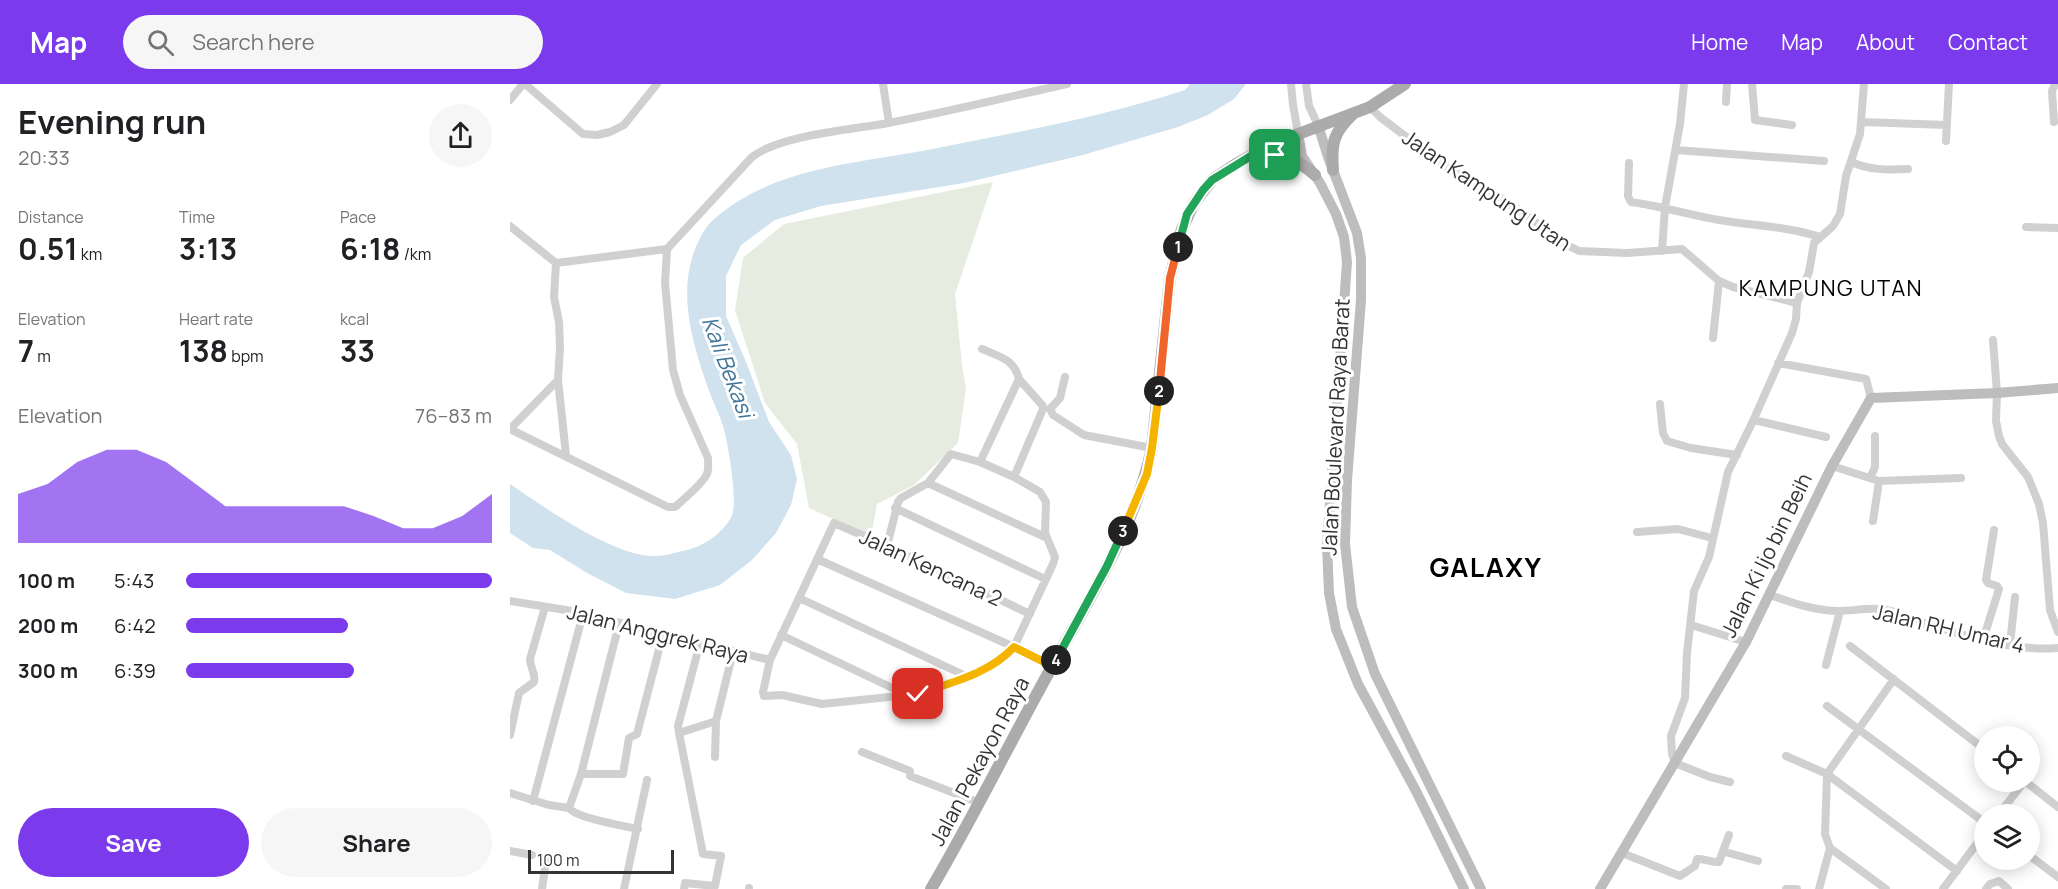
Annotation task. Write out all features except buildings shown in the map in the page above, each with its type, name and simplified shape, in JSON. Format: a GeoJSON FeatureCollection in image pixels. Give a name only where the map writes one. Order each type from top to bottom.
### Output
{"type":"FeatureCollection","features":[{"type":"Feature","properties":{"kind":"main road","name":"Jalan Pekayon Raya"},"geometry":{"type":"LineString","coordinates":[[931,889],[980,803],[1107,566],[1144,483],[1152,448],[1170,278],[1187,214],[1203,190],[1221,173],[1272,144],[1371,107],[1405,84]]}},
{"type":"Feature","properties":{"kind":"main road"},"geometry":{"type":"LineString","coordinates":[[1333,170],[1332,144],[1342,125],[1355,113]]}},
{"type":"Feature","properties":{"kind":"main road","name":"Jalan Boulevard Raya Barat"},"geometry":{"type":"LineString","coordinates":[[1318,125],[1357,233],[1360,258],[1361,300],[1347,480],[1345,544],[1352,607],[1375,674],[1481,889]]}},
{"type":"Feature","properties":{"kind":"main road","name":"Jalan Boulevard Raya Barat"},"geometry":{"type":"LineString","coordinates":[[1298,133],[1302,156],[1336,214],[1344,237],[1347,262],[1327,545],[1329,594],[1336,629],[1358,684],[1416,791],[1464,889]]}},
{"type":"Feature","properties":{"kind":"main road"},"geometry":{"type":"LineString","coordinates":[[1251,156],[1286,157],[1297,160],[1312,170],[1317,158],[1328,157]]}},
{"type":"Feature","properties":{"kind":"main road"},"geometry":{"type":"LineString","coordinates":[[1346,298],[1361,300]]}},
{"type":"Feature","properties":{"kind":"main road"},"geometry":{"type":"LineString","coordinates":[[1871,398],[2058,388]]}},
{"type":"Feature","properties":{"kind":"main road","name":"Jalan Ki Ijo bin Beih"},"geometry":{"type":"LineString","coordinates":[[1600,889],[1746,642],[1832,465],[1871,398]]}},
{"type":"Feature","properties":{"kind":"main road"},"geometry":{"type":"LineString","coordinates":[[1416,791],[1430,784]]}},
{"type":"Feature","properties":{"kind":"street"},"geometry":{"type":"LineString","coordinates":[[510,100],[524,84],[584,134],[597,135],[624,125],[657,84]]}},
{"type":"Feature","properties":{"kind":"street"},"geometry":{"type":"LineString","coordinates":[[883,84],[889,123]]}},
{"type":"Feature","properties":{"kind":"street"},"geometry":{"type":"LineString","coordinates":[[558,380],[510,429],[670,508],[677,506],[708,473],[708,458],[680,395],[673,370],[665,283],[667,249],[752,157],[762,149],[785,141],[889,123],[1067,84]]}},
{"type":"Feature","properties":{"kind":"street"},"geometry":{"type":"LineString","coordinates":[[1291,84],[1298,133]]}},
{"type":"Feature","properties":{"kind":"street"},"geometry":{"type":"LineString","coordinates":[[1662,251],[1665,207],[1676,150],[1684,84]]}},
{"type":"Feature","properties":{"kind":"street"},"geometry":{"type":"LineString","coordinates":[[1726,102],[1727,84]]}},
{"type":"Feature","properties":{"kind":"street"},"geometry":{"type":"LineString","coordinates":[[1752,84],[1755,120],[1792,125]]}},
{"type":"Feature","properties":{"kind":"street"},"geometry":{"type":"LineString","coordinates":[[1730,782],[1710,777],[1675,763],[1672,754],[1671,736],[1685,698],[1692,600],[1706,567],[1722,507],[1728,472],[1754,420],[1792,333],[1797,303],[1809,272],[1812,249],[1820,237],[1833,226],[1840,214],[1862,122],[1864,84]]}},
{"type":"Feature","properties":{"kind":"street"},"geometry":{"type":"LineString","coordinates":[[1946,141],[1949,84]]}},
{"type":"Feature","properties":{"kind":"street"},"geometry":{"type":"LineString","coordinates":[[2054,122],[2052,91],[2055,84]]}},
{"type":"Feature","properties":{"kind":"street"},"geometry":{"type":"LineString","coordinates":[[1292,93],[1299,98],[1304,95],[1306,87]]}},
{"type":"Feature","properties":{"kind":"street"},"geometry":{"type":"LineString","coordinates":[[1306,87],[1309,106],[1318,125]]}},
{"type":"Feature","properties":{"kind":"street","name":"Jalan Kampung Utan"},"geometry":{"type":"LineString","coordinates":[[1371,107],[1380,117],[1446,166],[1462,173],[1474,187],[1491,191],[1532,219],[1555,240],[1579,251],[1595,253],[1685,251],[1719,280],[1745,291],[1797,303]]}},
{"type":"Feature","properties":{"kind":"street"},"geometry":{"type":"LineString","coordinates":[[1862,122],[1947,125]]}},
{"type":"Feature","properties":{"kind":"street"},"geometry":{"type":"LineString","coordinates":[[1676,150],[1824,161]]}},
{"type":"Feature","properties":{"kind":"street"},"geometry":{"type":"LineString","coordinates":[[1851,162],[1863,167],[1886,170],[1908,169]]}},
{"type":"Feature","properties":{"kind":"street"},"geometry":{"type":"LineString","coordinates":[[1629,163],[1629,200],[1718,220],[1791,228],[1820,237]]}},
{"type":"Feature","properties":{"kind":"street"},"geometry":{"type":"LineString","coordinates":[[510,226],[556,263],[667,249]]}},
{"type":"Feature","properties":{"kind":"street"},"geometry":{"type":"LineString","coordinates":[[2026,226],[2058,228]]}},
{"type":"Feature","properties":{"kind":"street"},"geometry":{"type":"LineString","coordinates":[[556,263],[554,297],[559,322],[558,380],[566,455]]}},
{"type":"Feature","properties":{"kind":"street"},"geometry":{"type":"LineString","coordinates":[[1713,338],[1719,280]]}},
{"type":"Feature","properties":{"kind":"street"},"geometry":{"type":"LineString","coordinates":[[1993,340],[1998,436],[2028,477],[2042,516],[2050,610],[2058,632]]}},
{"type":"Feature","properties":{"kind":"street"},"geometry":{"type":"LineString","coordinates":[[982,349],[1012,363],[1019,380],[1043,406],[1014,477]]}},
{"type":"Feature","properties":{"kind":"street"},"geometry":{"type":"LineString","coordinates":[[1778,363],[1866,379],[1871,398]]}},
{"type":"Feature","properties":{"kind":"street"},"geometry":{"type":"LineString","coordinates":[[1065,377],[1059,398],[1050,410],[1053,415],[1084,435],[1152,448]]}},
{"type":"Feature","properties":{"kind":"street"},"geometry":{"type":"LineString","coordinates":[[980,462],[1019,380]]}},
{"type":"Feature","properties":{"kind":"street"},"geometry":{"type":"LineString","coordinates":[[1660,404],[1663,433],[1667,441],[1691,448],[1737,455]]}},
{"type":"Feature","properties":{"kind":"street"},"geometry":{"type":"LineString","coordinates":[[1754,420],[1826,437]]}},
{"type":"Feature","properties":{"kind":"street"},"geometry":{"type":"LineString","coordinates":[[1870,478],[1875,467],[1875,436]]}},
{"type":"Feature","properties":{"kind":"street"},"geometry":{"type":"LineString","coordinates":[[887,546],[895,508],[901,498],[928,483],[948,456],[956,455],[980,462],[1040,492],[1046,502],[1045,532],[1055,557],[1014,647],[997,663],[977,674],[918,694],[842,704],[822,704],[782,695],[766,697],[763,692],[770,660],[817,559],[1014,647],[1052,666]]}},
{"type":"Feature","properties":{"kind":"street"},"geometry":{"type":"LineString","coordinates":[[1832,465],[1879,481],[1961,478]]}},
{"type":"Feature","properties":{"kind":"street"},"geometry":{"type":"LineString","coordinates":[[1873,521],[1879,481]]}},
{"type":"Feature","properties":{"kind":"street"},"geometry":{"type":"LineString","coordinates":[[928,483],[1047,538]]}},
{"type":"Feature","properties":{"kind":"street"},"geometry":{"type":"LineString","coordinates":[[895,508],[1046,579]]}},
{"type":"Feature","properties":{"kind":"street","name":"Jalan Kencana 2"},"geometry":{"type":"LineString","coordinates":[[817,559],[832,525],[839,524],[1030,614]]}},
{"type":"Feature","properties":{"kind":"street"},"geometry":{"type":"LineString","coordinates":[[1637,532],[1678,529],[1712,538]]}},
{"type":"Feature","properties":{"kind":"street"},"geometry":{"type":"LineString","coordinates":[[1983,640],[1998,589],[1997,585],[1988,583],[1986,580],[1994,530]]}},
{"type":"Feature","properties":{"kind":"street","name":"Jalan RH Umar 4"},"geometry":{"type":"LineString","coordinates":[[1770,595],[1808,608],[1840,611],[1870,608],[1894,611],[1926,624],[1983,640],[2040,649],[2058,648]]}},
{"type":"Feature","properties":{"kind":"street"},"geometry":{"type":"LineString","coordinates":[[2010,644],[2015,597]]}},
{"type":"Feature","properties":{"kind":"street"},"geometry":{"type":"LineString","coordinates":[[799,598],[966,676]]}},
{"type":"Feature","properties":{"kind":"street","name":"Jalan Anggrek Raya"},"geometry":{"type":"LineString","coordinates":[[510,601],[583,614],[770,660]]}},
{"type":"Feature","properties":{"kind":"street"},"geometry":{"type":"LineString","coordinates":[[510,735],[519,693],[534,682],[534,671],[530,659],[545,607]]}},
{"type":"Feature","properties":{"kind":"street"},"geometry":{"type":"LineString","coordinates":[[1826,665],[1840,611]]}},
{"type":"Feature","properties":{"kind":"street"},"geometry":{"type":"LineString","coordinates":[[533,801],[583,614]]}},
{"type":"Feature","properties":{"kind":"street"},"geometry":{"type":"LineString","coordinates":[[569,808],[581,774],[619,624]]}},
{"type":"Feature","properties":{"kind":"street"},"geometry":{"type":"LineString","coordinates":[[1691,625],[1746,642]]}},
{"type":"Feature","properties":{"kind":"street"},"geometry":{"type":"LineString","coordinates":[[581,774],[623,774],[629,738],[637,734],[663,634]]}},
{"type":"Feature","properties":{"kind":"street"},"geometry":{"type":"LineString","coordinates":[[782,635],[906,695]]}},
{"type":"Feature","properties":{"kind":"street"},"geometry":{"type":"LineString","coordinates":[[684,886],[715,886],[721,856],[703,854],[678,731],[700,643]]}},
{"type":"Feature","properties":{"kind":"street"},"geometry":{"type":"LineString","coordinates":[[1850,646],[1974,742]]}},
{"type":"Feature","properties":{"kind":"street"},"geometry":{"type":"LineString","coordinates":[[715,757],[716,721],[733,652]]}},
{"type":"Feature","properties":{"kind":"street"},"geometry":{"type":"LineString","coordinates":[[1886,889],[1830,848],[1825,834],[1827,774],[1894,679]]}},
{"type":"Feature","properties":{"kind":"street"},"geometry":{"type":"LineString","coordinates":[[1827,706],[1974,814]]}},
{"type":"Feature","properties":{"kind":"street"},"geometry":{"type":"LineString","coordinates":[[678,731],[716,721]]}},
{"type":"Feature","properties":{"kind":"street"},"geometry":{"type":"LineString","coordinates":[[862,752],[910,771],[910,776],[980,803]]}},
{"type":"Feature","properties":{"kind":"street"},"geometry":{"type":"LineString","coordinates":[[1786,756],[1827,774],[1958,871]]}},
{"type":"Feature","properties":{"kind":"street"},"geometry":{"type":"LineString","coordinates":[[624,889],[647,780]]}},
{"type":"Feature","properties":{"kind":"street"},"geometry":{"type":"LineString","coordinates":[[2007,804],[2017,792]]}},
{"type":"Feature","properties":{"kind":"street"},"geometry":{"type":"LineString","coordinates":[[2038,792],[2058,807]]}},
{"type":"Feature","properties":{"kind":"street"},"geometry":{"type":"LineString","coordinates":[[511,796],[569,808],[573,813],[638,829]]}},
{"type":"Feature","properties":{"kind":"street"},"geometry":{"type":"LineString","coordinates":[[1622,853],[1680,876],[1695,866],[1697,859],[1719,862],[1725,852],[1729,835]]}},
{"type":"Feature","properties":{"kind":"street"},"geometry":{"type":"LineString","coordinates":[[1819,889],[1830,848]]}},
{"type":"Feature","properties":{"kind":"street"},"geometry":{"type":"LineString","coordinates":[[1943,889],[1974,848]]}},
{"type":"Feature","properties":{"kind":"street"},"geometry":{"type":"LineString","coordinates":[[510,851],[532,855]]}},
{"type":"Feature","properties":{"kind":"street"},"geometry":{"type":"LineString","coordinates":[[1725,852],[1758,861]]}},
{"type":"Feature","properties":{"kind":"street"},"geometry":{"type":"LineString","coordinates":[[542,889],[546,861]]}},
{"type":"Feature","properties":{"kind":"street"},"geometry":{"type":"LineString","coordinates":[[2040,864],[2058,877]]}},
{"type":"Feature","properties":{"kind":"street"},"geometry":{"type":"LineString","coordinates":[[1986,889],[1990,884],[1999,881],[2008,889]]}},
{"type":"Feature","properties":{"kind":"street"},"geometry":{"type":"LineString","coordinates":[[1786,889],[1797,889]]}},
{"type":"Feature","properties":{"kind":"shaded area"},"geometry":{"type":"Polygon","coordinates":[[[993,182],[955,294],[966,389],[958,443],[914,485],[877,504],[871,536],[809,508],[797,444],[765,403],[735,310],[743,258],[784,224],[993,182]]]}},
{"type":"Feature","properties":{"kind":"water","name":"Kali Bekasi"},"geometry":{"type":"Polygon","coordinates":[[[1190,84],[1246,84],[1234,99],[1208,115],[1178,127],[1083,155],[964,183],[821,206],[775,220],[741,245],[726,276],[726,316],[769,422],[791,455],[797,479],[791,505],[776,533],[752,560],[720,585],[675,599],[626,593],[550,550],[533,548],[510,533],[510,484],[580,529],[621,549],[639,554],[660,556],[694,548],[707,542],[729,521],[734,508],[732,471],[722,422],[694,343],[687,288],[694,252],[702,235],[713,220],[737,202],[763,188],[819,169],[1062,123],[1185,90],[1190,84]]]}},
{"type":"Feature","properties":{"kind":"district","name":"KAMPUNG UTAN"},"geometry":{"type":"Point","coordinates":[1831,288]}},
{"type":"Feature","properties":{"kind":"district","name":"GALAXY"},"geometry":{"type":"Point","coordinates":[1486,566]}},
{"type":"Feature","properties":{"kind":"route"},"geometry":{"type":"LineString","coordinates":[[918,694],[977,674],[997,663],[1014,647],[1052,666],[1107,566],[1147,474],[1152,448],[1170,278],[1187,214],[1203,190],[1221,173],[1251,156],[1275,155]]}}]}
